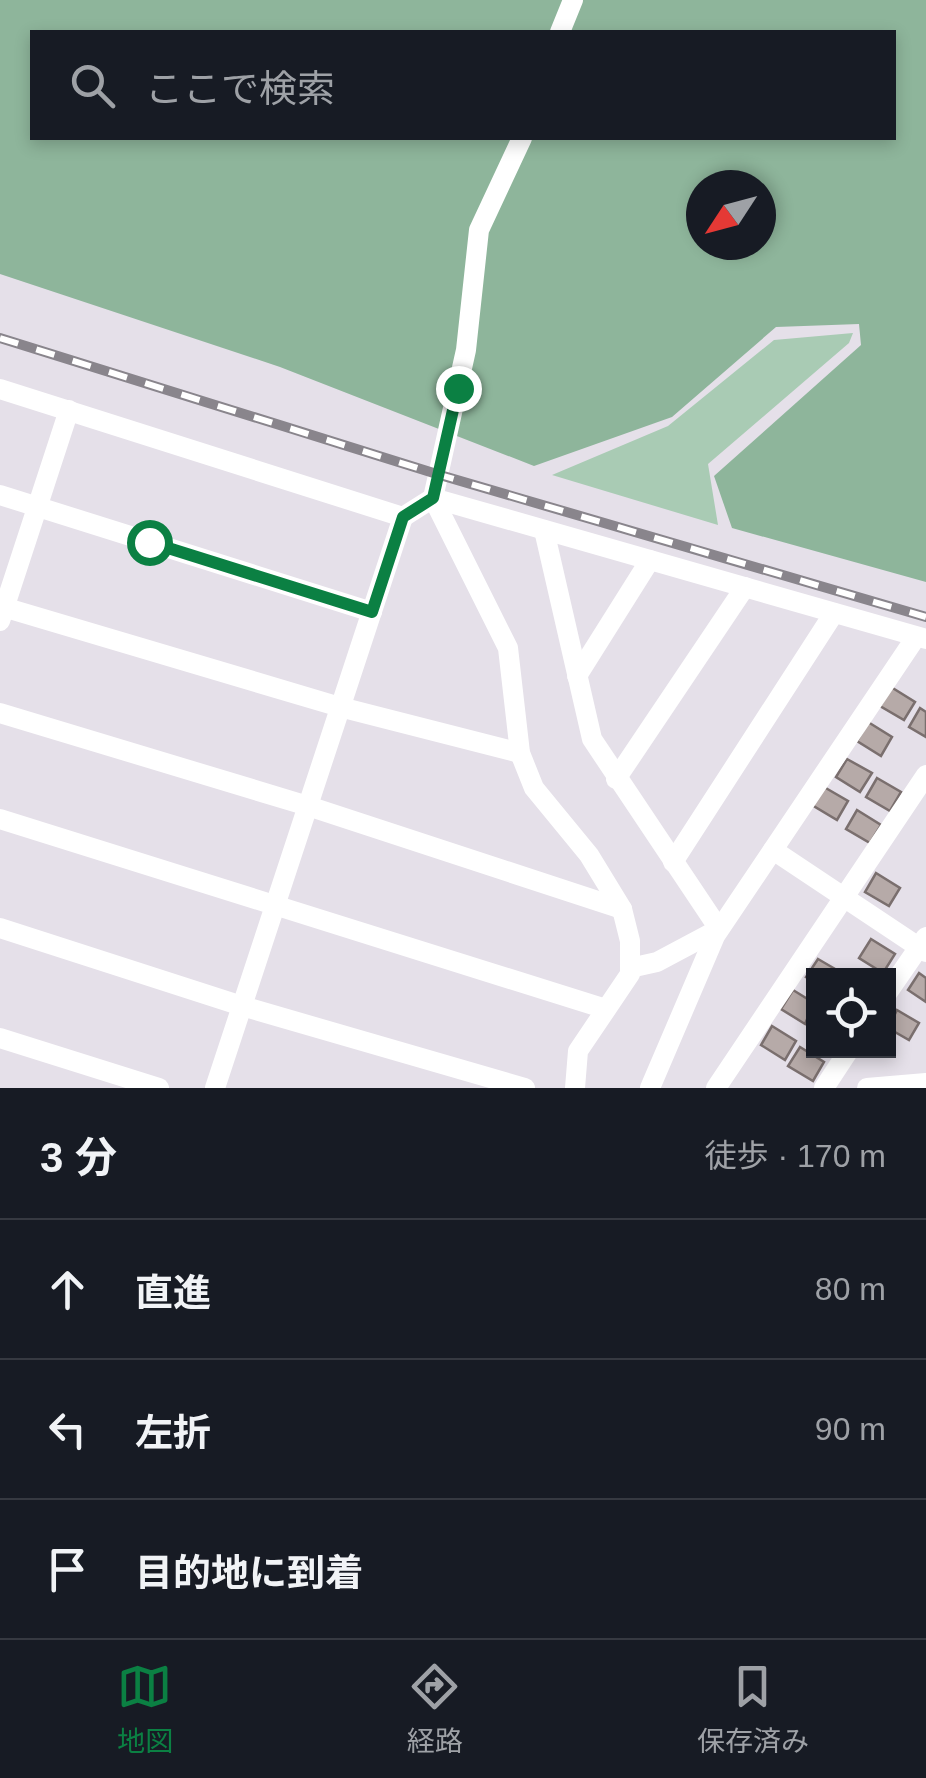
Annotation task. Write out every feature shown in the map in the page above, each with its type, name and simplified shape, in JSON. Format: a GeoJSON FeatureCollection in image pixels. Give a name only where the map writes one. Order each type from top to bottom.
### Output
{"type":"FeatureCollection","features":[{"type":"Feature","properties":{"kind":"street"},"geometry":{"type":"LineString","coordinates":[[561,30],[572,0]]}},
{"type":"Feature","properties":{"kind":"street"},"geometry":{"type":"LineString","coordinates":[[521,140],[480,230],[466,350],[433,498],[508,648],[520,753],[534,788],[589,855],[622,909],[630,941],[630,968],[578,1051],[572,1076],[575,1088]]}},
{"type":"Feature","properties":{"kind":"street"},"geometry":{"type":"LineString","coordinates":[[0,389],[403,517]]}},
{"type":"Feature","properties":{"kind":"street"},"geometry":{"type":"LineString","coordinates":[[69,410],[2,611],[340,707],[520,753]]}},
{"type":"Feature","properties":{"kind":"street"},"geometry":{"type":"LineString","coordinates":[[0,495],[372,612]]}},
{"type":"Feature","properties":{"kind":"street"},"geometry":{"type":"LineString","coordinates":[[214,1088],[403,517],[433,498],[921,638],[720,930],[650,1088]]}},
{"type":"Feature","properties":{"kind":"street"},"geometry":{"type":"LineString","coordinates":[[544,530],[592,739],[720,930]]}},
{"type":"Feature","properties":{"kind":"street"},"geometry":{"type":"LineString","coordinates":[[577,676],[650,560]]}},
{"type":"Feature","properties":{"kind":"street"},"geometry":{"type":"LineString","coordinates":[[616,779],[745,587]]}},
{"type":"Feature","properties":{"kind":"street"},"geometry":{"type":"LineString","coordinates":[[673,862],[834,613]]}},
{"type":"Feature","properties":{"kind":"street"},"geometry":{"type":"LineString","coordinates":[[0,713],[308,806],[622,909]]}},
{"type":"Feature","properties":{"kind":"street"},"geometry":{"type":"LineString","coordinates":[[716,1088],[926,775]]}},
{"type":"Feature","properties":{"kind":"street"},"geometry":{"type":"LineString","coordinates":[[0,819],[606,1009]]}},
{"type":"Feature","properties":{"kind":"street"},"geometry":{"type":"LineString","coordinates":[[773,850],[924,945],[896,982]]}},
{"type":"Feature","properties":{"kind":"street"},"geometry":{"type":"LineString","coordinates":[[0,928],[242,1006],[525,1088]]}},
{"type":"Feature","properties":{"kind":"street"},"geometry":{"type":"LineString","coordinates":[[630,968],[658,962],[720,930]]}},
{"type":"Feature","properties":{"kind":"street"},"geometry":{"type":"LineString","coordinates":[[0,1038],[94,1079],[159,1088]]}},
{"type":"Feature","properties":{"kind":"street"},"geometry":{"type":"LineString","coordinates":[[824,1088],[844,1058]]}},
{"type":"Feature","properties":{"kind":"street"},"geometry":{"type":"LineString","coordinates":[[867,1088],[926,1083]]}},
{"type":"Feature","properties":{"kind":"green space"},"geometry":{"type":"Polygon","coordinates":[[[0,0],[926,0],[926,582],[732,528],[714,476],[861,345],[859,324],[776,327],[672,417],[534,466],[280,367],[0,274],[0,0]]]}},
{"type":"Feature","properties":{"kind":"green space"},"geometry":{"type":"Polygon","coordinates":[[[853,333],[849,343],[708,464],[718,525],[552,475],[668,426],[774,340],[853,333]]]}},
{"type":"Feature","properties":{"kind":"building"},"geometry":{"type":"Polygon","coordinates":[[[891,687],[915,702],[904,720],[880,706],[891,687]]]}},
{"type":"Feature","properties":{"kind":"building"},"geometry":{"type":"Polygon","coordinates":[[[920,708],[926,712],[926,737],[909,727],[920,708]]]}},
{"type":"Feature","properties":{"kind":"building"},"geometry":{"type":"Polygon","coordinates":[[[868,722],[892,737],[881,756],[857,741],[868,722]]]}},
{"type":"Feature","properties":{"kind":"building"},"geometry":{"type":"Polygon","coordinates":[[[847,759],[872,773],[860,792],[836,777],[847,759]]]}},
{"type":"Feature","properties":{"kind":"building"},"geometry":{"type":"Polygon","coordinates":[[[877,778],[901,792],[890,811],[866,797],[877,778]]]}},
{"type":"Feature","properties":{"kind":"building"},"geometry":{"type":"Polygon","coordinates":[[[824,787],[848,801],[837,820],[812,805],[824,787]]]}},
{"type":"Feature","properties":{"kind":"building"},"geometry":{"type":"Polygon","coordinates":[[[857,810],[881,825],[870,843],[846,829],[857,810]]]}},
{"type":"Feature","properties":{"kind":"building"},"geometry":{"type":"Polygon","coordinates":[[[876,873],[900,888],[889,906],[865,892],[876,873]]]}},
{"type":"Feature","properties":{"kind":"building"},"geometry":{"type":"Polygon","coordinates":[[[871,939],[895,954],[886,968],[875,968],[859,958],[871,939]]]}},
{"type":"Feature","properties":{"kind":"building"},"geometry":{"type":"Polygon","coordinates":[[[818,959],[833,968],[812,968],[818,959]]]}},
{"type":"Feature","properties":{"kind":"building"},"geometry":{"type":"Polygon","coordinates":[[[919,973],[926,978],[926,1002],[908,990],[919,973]]]}},
{"type":"Feature","properties":{"kind":"building"},"geometry":{"type":"Polygon","coordinates":[[[793,990],[806,998],[805,1024],[781,1009],[793,990]]]}},
{"type":"Feature","properties":{"kind":"building"},"geometry":{"type":"Polygon","coordinates":[[[896,1012],[919,1023],[909,1040],[896,1033],[896,1012]]]}},
{"type":"Feature","properties":{"kind":"building"},"geometry":{"type":"Polygon","coordinates":[[[772,1026],[796,1041],[785,1060],[761,1045],[772,1026]]]}},
{"type":"Feature","properties":{"kind":"building"},"geometry":{"type":"Polygon","coordinates":[[[800,1047],[806,1051],[806,1058],[824,1062],[813,1081],[788,1066],[800,1047]]]}},
{"type":"Feature","properties":{"kind":"railway"},"geometry":{"type":"LineString","coordinates":[[0,338],[440,475],[926,617]]}},
{"type":"Feature","properties":{"kind":"route"},"geometry":{"type":"LineString","coordinates":[[149,542],[372,612],[403,517],[420,510],[433,498],[458,388]]}}]}
